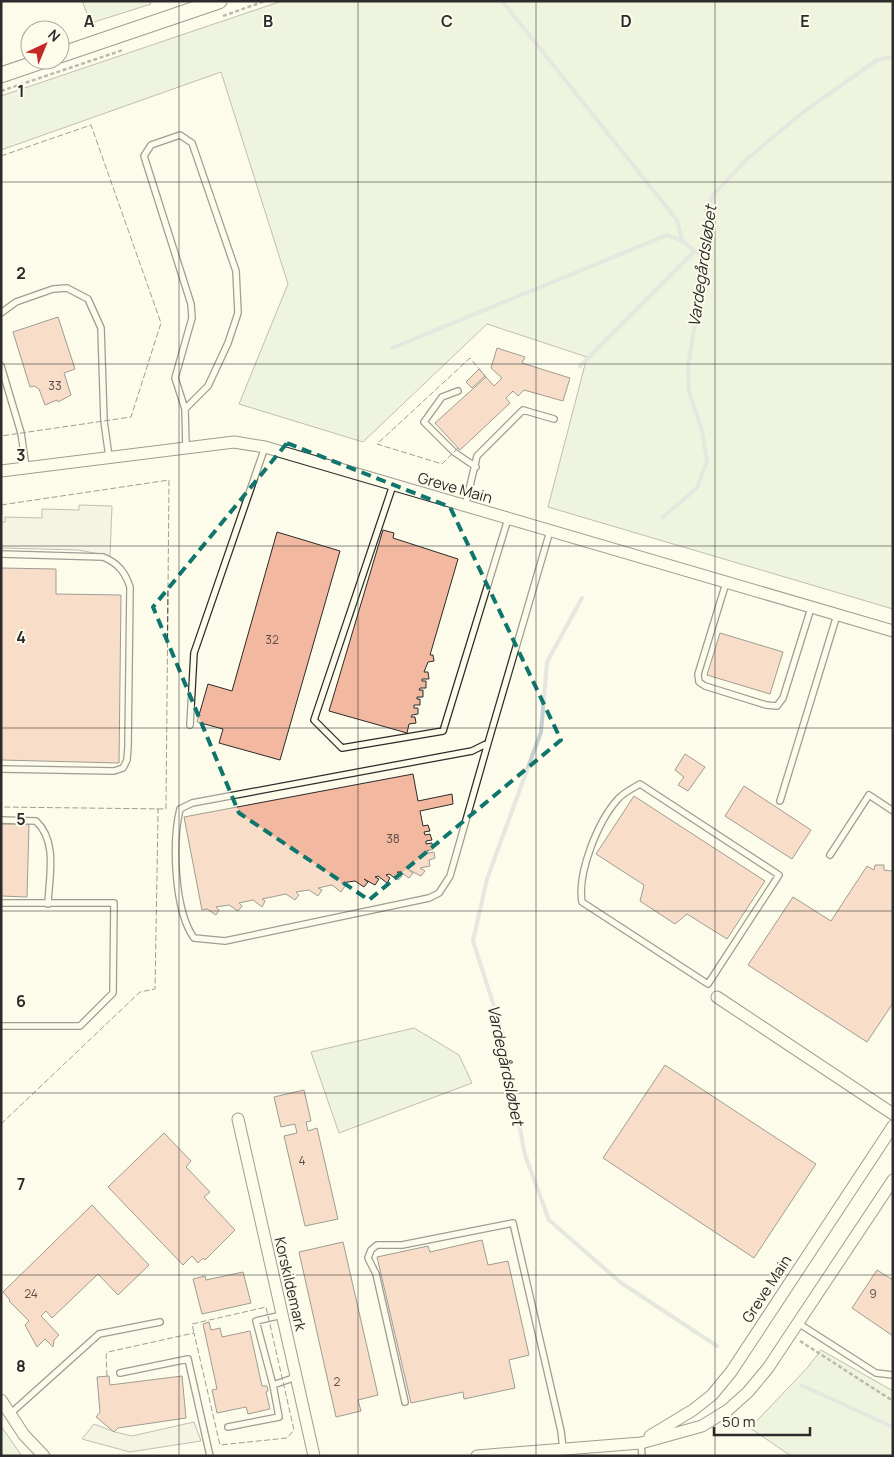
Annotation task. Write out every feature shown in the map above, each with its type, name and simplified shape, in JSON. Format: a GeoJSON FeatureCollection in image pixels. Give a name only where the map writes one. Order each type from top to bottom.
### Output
{"type":"FeatureCollection","features":[{"type":"Feature","properties":{"kind":"street"},"geometry":{"type":"LineString","coordinates":[[70,52],[219,1]]}},
{"type":"Feature","properties":{"kind":"street"},"geometry":{"type":"LineString","coordinates":[[1,75],[20,69]]}},
{"type":"Feature","properties":{"kind":"street","name":"Greve Main"},"geometry":{"type":"LineString","coordinates":[[1,471],[234,442],[265,447],[550,532],[893,630]]}},
{"type":"Feature","properties":{"kind":"street"},"geometry":{"type":"LineString","coordinates":[[717,997],[893,1114]]}},
{"type":"Feature","properties":{"kind":"street","name":"Korskildemark"},"geometry":{"type":"LineString","coordinates":[[238,1119],[314,1456]]}},
{"type":"Feature","properties":{"kind":"street","name":"Greve Main"},"geometry":{"type":"LineString","coordinates":[[640,1443],[693,1410],[712,1395],[731,1372],[893,1126]]}},
{"type":"Feature","properties":{"kind":"street","name":"Greve Main"},"geometry":{"type":"LineString","coordinates":[[477,1456],[640,1443],[702,1426],[728,1410],[748,1392],[763,1374],[893,1180]]}},
{"type":"Feature","properties":{"kind":"street"},"geometry":{"type":"LineString","coordinates":[[1,1400],[24,1435],[44,1456]]}},
{"type":"Feature","properties":{"kind":"lane"},"geometry":{"type":"LineString","coordinates":[[185,409],[208,386],[228,343],[238,313],[236,271],[192,143],[180,134],[151,145],[144,156],[191,304],[192,318],[175,378],[185,409],[186,447]]}},
{"type":"Feature","properties":{"kind":"lane"},"geometry":{"type":"LineString","coordinates":[[1,313],[16,302],[53,289],[67,288],[88,298],[102,328],[104,421],[109,457]]}},
{"type":"Feature","properties":{"kind":"lane"},"geometry":{"type":"LineString","coordinates":[[1,366],[21,433],[26,467]]}},
{"type":"Feature","properties":{"kind":"lane"},"geometry":{"type":"LineString","coordinates":[[458,391],[442,397],[424,422],[454,452],[476,468]]}},
{"type":"Feature","properties":{"kind":"lane"},"geometry":{"type":"LineString","coordinates":[[465,507],[476,468],[477,456],[523,410],[554,419]]}},
{"type":"Feature","properties":{"kind":"lane"},"geometry":{"type":"LineString","coordinates":[[190,726],[194,653],[265,447]]}},
{"type":"Feature","properties":{"kind":"lane"},"geometry":{"type":"LineString","coordinates":[[392,485],[314,720],[342,748],[443,731],[508,519]]}},
{"type":"Feature","properties":{"kind":"lane"},"geometry":{"type":"LineString","coordinates":[[488,743],[472,751],[192,803],[180,809],[177,820],[177,876],[186,927],[194,938],[226,942],[429,898],[439,893],[450,876],[550,532]]}},
{"type":"Feature","properties":{"kind":"lane"},"geometry":{"type":"LineString","coordinates":[[1,554],[103,557],[113,561],[121,569],[128,582],[130,597],[128,748],[127,760],[123,768],[114,771],[1,769]]}},
{"type":"Feature","properties":{"kind":"lane"},"geometry":{"type":"LineString","coordinates":[[726,583],[698,674],[699,682],[705,686],[766,705],[777,706],[783,698],[811,608]]}},
{"type":"Feature","properties":{"kind":"lane"},"geometry":{"type":"LineString","coordinates":[[780,801],[837,615]]}},
{"type":"Feature","properties":{"kind":"lane"},"geometry":{"type":"LineString","coordinates":[[708,984],[779,875],[640,784],[618,799],[592,843],[580,890],[582,902],[708,984],[717,997]]}},
{"type":"Feature","properties":{"kind":"lane"},"geometry":{"type":"LineString","coordinates":[[830,856],[869,795],[893,811]]}},
{"type":"Feature","properties":{"kind":"lane"},"geometry":{"type":"LineString","coordinates":[[1,820],[36,821],[45,829],[51,845],[48,904]]}},
{"type":"Feature","properties":{"kind":"lane"},"geometry":{"type":"LineString","coordinates":[[1,903],[114,903],[113,993],[80,1026],[1,1026]]}},
{"type":"Feature","properties":{"kind":"lane"},"geometry":{"type":"LineString","coordinates":[[405,1402],[376,1274],[368,1258],[371,1250],[378,1245],[402,1245],[513,1223],[561,1431],[563,1448]]}},
{"type":"Feature","properties":{"kind":"lane"},"geometry":{"type":"LineString","coordinates":[[228,1427],[279,1416],[256,1321],[282,1315]]}},
{"type":"Feature","properties":{"kind":"lane"},"geometry":{"type":"LineString","coordinates":[[11,1413],[99,1334],[160,1322]]}},
{"type":"Feature","properties":{"kind":"lane"},"geometry":{"type":"LineString","coordinates":[[798,1323],[876,1372],[893,1375]]}},
{"type":"Feature","properties":{"kind":"lane"},"geometry":{"type":"LineString","coordinates":[[120,1373],[188,1359],[210,1456]]}},
{"type":"Feature","properties":{"kind":"lane"},"geometry":{"type":"LineString","coordinates":[[273,1385],[296,1377]]}},
{"type":"Feature","properties":{"kind":"lane"},"geometry":{"type":"LineString","coordinates":[[640,1443],[642,1456]]}},
{"type":"Feature","properties":{"kind":"path"},"geometry":{"type":"LineString","coordinates":[[791,1334],[893,1401]]}},
{"type":"Feature","properties":{"kind":"highlighted area"},"geometry":{"type":"Polygon","coordinates":[[[287,443],[450,507],[561,740],[369,900],[239,813],[153,607],[287,443]]]}},
{"type":"Feature","properties":{"kind":"green space"},"geometry":{"type":"Polygon","coordinates":[[[82,1],[149,1],[151,4],[91,23],[82,1]]]}},
{"type":"Feature","properties":{"kind":"green space"},"geometry":{"type":"Polygon","coordinates":[[[282,1],[893,1],[893,609],[548,507],[587,357],[487,324],[363,442],[239,404],[288,284],[221,72],[1,150],[1,96],[282,1]]]}},
{"type":"Feature","properties":{"kind":"green space"},"geometry":{"type":"Polygon","coordinates":[[[414,1028],[459,1055],[472,1083],[339,1133],[311,1052],[414,1028]]]}},
{"type":"Feature","properties":{"kind":"green space"},"geometry":{"type":"Polygon","coordinates":[[[821,1350],[893,1391],[893,1456],[791,1456],[750,1428],[808,1367],[821,1350]]]}},
{"type":"Feature","properties":{"kind":"green space"},"geometry":{"type":"Polygon","coordinates":[[[1,1426],[22,1456],[1,1456],[1,1426]]]}},
{"type":"Feature","properties":{"kind":"shaded area"},"geometry":{"type":"Polygon","coordinates":[[[79,505],[112,506],[110,556],[78,550],[1,548],[1,522],[5,522],[5,517],[42,518],[42,509],[79,510],[79,505]]]}},
{"type":"Feature","properties":{"kind":"shaded area"},"geometry":{"type":"Polygon","coordinates":[[[194,1422],[201,1441],[130,1452],[82,1439],[94,1424],[132,1436],[194,1422]]]}},
{"type":"Feature","properties":{"kind":"building"},"geometry":{"type":"Polygon","coordinates":[[[58,317],[75,369],[64,373],[71,395],[58,402],[57,400],[45,405],[39,389],[34,386],[30,387],[13,332],[58,317]]]}},
{"type":"Feature","properties":{"kind":"building"},"geometry":{"type":"Polygon","coordinates":[[[497,348],[525,357],[522,363],[570,378],[563,401],[524,390],[518,396],[513,391],[506,398],[510,403],[460,450],[435,423],[486,377],[494,386],[502,378],[491,368],[497,348]]]}},
{"type":"Feature","properties":{"kind":"building"},"geometry":{"type":"Polygon","coordinates":[[[479,369],[485,376],[472,388],[466,382],[479,369]]]}},
{"type":"Feature","properties":{"kind":"building"},"geometry":{"type":"Polygon","coordinates":[[[383,530],[394,533],[393,538],[458,559],[430,655],[433,655],[434,661],[428,662],[424,672],[428,672],[429,679],[422,679],[422,681],[426,681],[426,688],[420,688],[419,690],[423,690],[423,697],[417,697],[417,699],[420,699],[420,705],[414,705],[414,708],[418,708],[418,714],[411,717],[415,717],[416,723],[409,724],[407,733],[329,711],[383,530]]]}},
{"type":"Feature","properties":{"kind":"building"},"geometry":{"type":"Polygon","coordinates":[[[277,532],[340,551],[280,760],[219,743],[223,729],[197,722],[208,684],[232,691],[277,532]]]}},
{"type":"Feature","properties":{"kind":"building"},"geometry":{"type":"Polygon","coordinates":[[[1,568],[56,569],[56,594],[121,595],[119,763],[1,760],[1,568]]]}},
{"type":"Feature","properties":{"kind":"building"},"geometry":{"type":"Polygon","coordinates":[[[720,633],[783,652],[770,694],[707,675],[720,633]]]}},
{"type":"Feature","properties":{"kind":"building"},"geometry":{"type":"Polygon","coordinates":[[[685,754],[705,767],[688,791],[678,785],[684,777],[675,770],[685,754]]]}},
{"type":"Feature","properties":{"kind":"building"},"geometry":{"type":"Polygon","coordinates":[[[413,774],[418,801],[452,794],[453,804],[420,811],[423,826],[428,825],[430,831],[424,832],[425,835],[430,834],[432,840],[426,841],[426,844],[432,843],[433,849],[427,851],[428,853],[434,852],[435,858],[429,860],[430,866],[420,868],[425,871],[421,876],[409,870],[413,873],[409,878],[400,872],[397,872],[402,876],[398,880],[389,874],[386,875],[390,878],[387,883],[378,876],[375,877],[379,879],[375,885],[364,879],[368,882],[364,887],[355,881],[341,883],[345,886],[341,892],[332,885],[318,888],[322,890],[318,896],[309,890],[296,892],[299,895],[295,900],[286,894],[262,899],[265,901],[262,907],[253,900],[239,903],[242,906],[238,911],[229,905],[216,907],[219,910],[216,915],[207,909],[202,910],[184,817],[413,774]]]}},
{"type":"Feature","properties":{"kind":"building"},"geometry":{"type":"Polygon","coordinates":[[[744,786],[811,830],[792,859],[725,816],[744,786]]]}},
{"type":"Feature","properties":{"kind":"building"},"geometry":{"type":"Polygon","coordinates":[[[634,796],[765,881],[727,939],[687,914],[675,924],[640,901],[644,885],[596,854],[634,796]]]}},
{"type":"Feature","properties":{"kind":"building"},"geometry":{"type":"Polygon","coordinates":[[[1,824],[29,824],[27,897],[1,896],[1,824]]]}},
{"type":"Feature","properties":{"kind":"building"},"geometry":{"type":"Polygon","coordinates":[[[875,865],[884,865],[884,870],[892,871],[893,875],[893,1003],[867,1042],[748,965],[793,897],[831,921],[867,866],[874,870],[875,865]]]}},
{"type":"Feature","properties":{"kind":"building"},"geometry":{"type":"Polygon","coordinates":[[[665,1065],[816,1164],[754,1258],[603,1158],[665,1065]]]}},
{"type":"Feature","properties":{"kind":"building"},"geometry":{"type":"Polygon","coordinates":[[[304,1090],[311,1121],[306,1122],[308,1131],[317,1128],[338,1219],[305,1226],[284,1136],[297,1133],[295,1124],[281,1127],[274,1097],[304,1090]]]}},
{"type":"Feature","properties":{"kind":"building"},"geometry":{"type":"Polygon","coordinates":[[[164,1133],[191,1161],[186,1167],[210,1192],[204,1197],[235,1230],[205,1260],[203,1258],[198,1263],[192,1256],[183,1265],[108,1187],[164,1133]]]}},
{"type":"Feature","properties":{"kind":"building"},"geometry":{"type":"Polygon","coordinates":[[[92,1205],[149,1265],[118,1295],[98,1274],[52,1318],[46,1311],[41,1316],[59,1335],[54,1340],[53,1347],[45,1339],[37,1347],[25,1325],[29,1321],[9,1301],[3,1292],[92,1205]]]}},
{"type":"Feature","properties":{"kind":"building"},"geometry":{"type":"Polygon","coordinates":[[[482,1240],[488,1265],[508,1261],[529,1355],[509,1360],[515,1388],[464,1399],[463,1392],[411,1403],[377,1257],[428,1246],[430,1252],[482,1240]]]}},
{"type":"Feature","properties":{"kind":"building"},"geometry":{"type":"Polygon","coordinates":[[[343,1242],[378,1395],[358,1400],[361,1411],[336,1417],[299,1252],[343,1242]]]}},
{"type":"Feature","properties":{"kind":"building"},"geometry":{"type":"Polygon","coordinates":[[[877,1270],[893,1280],[893,1336],[852,1308],[877,1270]]]}},
{"type":"Feature","properties":{"kind":"building"},"geometry":{"type":"Polygon","coordinates":[[[243,1272],[251,1303],[202,1314],[193,1279],[205,1276],[206,1280],[243,1272]]]}},
{"type":"Feature","properties":{"kind":"building"},"geometry":{"type":"Polygon","coordinates":[[[209,1322],[211,1330],[220,1328],[222,1337],[250,1331],[262,1386],[267,1386],[268,1391],[266,1392],[270,1409],[248,1414],[246,1407],[217,1413],[212,1390],[217,1389],[203,1324],[209,1322]]]}},
{"type":"Feature","properties":{"kind":"building"},"geometry":{"type":"Polygon","coordinates":[[[109,1376],[110,1385],[182,1376],[186,1418],[118,1428],[114,1432],[96,1417],[100,1412],[97,1377],[109,1376]]]}},
{"type":"Feature","properties":{"kind":"waterway"},"geometry":{"type":"LineString","coordinates":[[502,1],[677,220],[682,241]]}},
{"type":"Feature","properties":{"kind":"waterway","name":"Vardegårdsløbet"},"geometry":{"type":"LineString","coordinates":[[663,517],[697,488],[707,461],[702,431],[689,392],[688,366],[698,306],[705,223],[712,196],[747,159],[802,113],[877,60],[893,57]]}},
{"type":"Feature","properties":{"kind":"waterway"},"geometry":{"type":"LineString","coordinates":[[392,348],[667,235],[682,241],[702,256]]}},
{"type":"Feature","properties":{"kind":"waterway"},"geometry":{"type":"LineString","coordinates":[[580,366],[695,251]]}},
{"type":"Feature","properties":{"kind":"waterway","name":"Vardegårdsløbet"},"geometry":{"type":"LineString","coordinates":[[582,598],[547,662],[541,732],[487,879],[473,941],[500,1025],[525,1155],[549,1220],[620,1282],[717,1346]]}},
{"type":"Feature","properties":{"kind":"waterway","name":"Vardegårdsløbet"},"geometry":{"type":"LineString","coordinates":[[801,1385],[893,1427]]}},
{"type":"Feature","properties":{"kind":"fence"},"geometry":{"type":"LineString","coordinates":[[1,156],[91,125],[161,323],[131,417],[1,436]]}},
{"type":"Feature","properties":{"kind":"fence"},"geometry":{"type":"LineString","coordinates":[[458,448],[442,464],[377,444],[470,358],[486,377]]}},
{"type":"Feature","properties":{"kind":"fence"},"geometry":{"type":"LineString","coordinates":[[1,505],[169,480],[166,809],[1,807]]}},
{"type":"Feature","properties":{"kind":"fence"},"geometry":{"type":"LineString","coordinates":[[1,1124],[140,992],[155,989],[158,816],[158,809],[156,809]]}},
{"type":"Feature","properties":{"kind":"fence"},"geometry":{"type":"LineString","coordinates":[[107,1376],[106,1355],[108,1352],[194,1333],[220,1445],[287,1438],[294,1430],[266,1307],[192,1324],[194,1333]]}}]}
